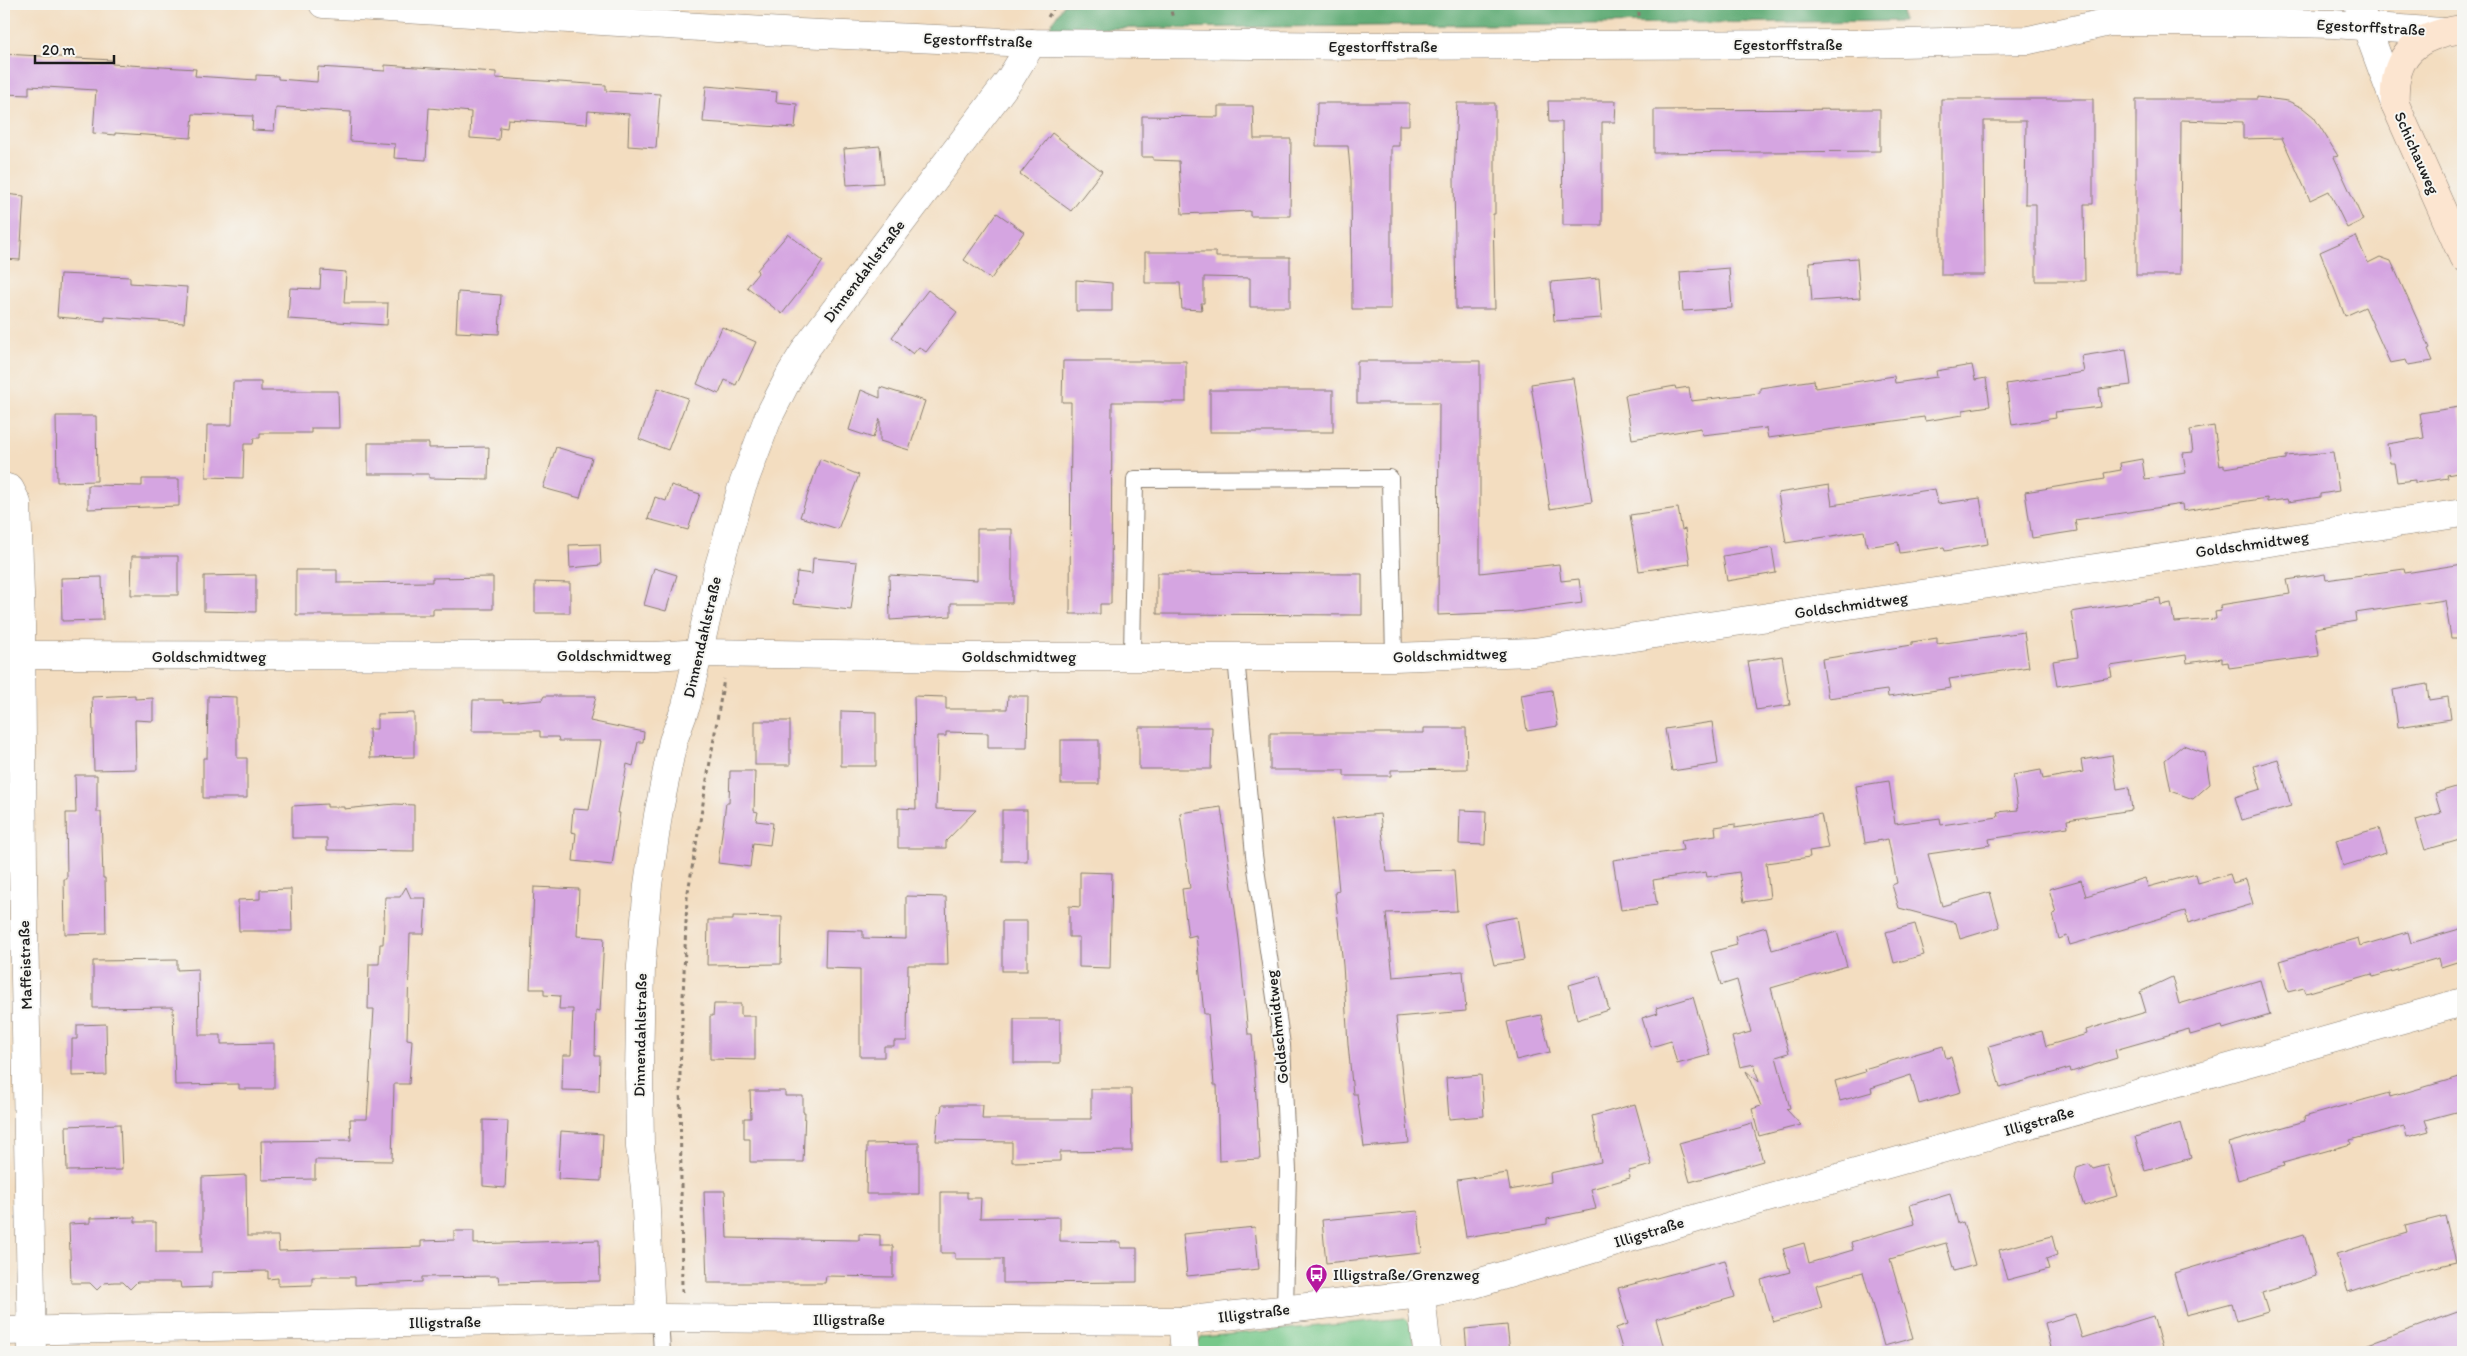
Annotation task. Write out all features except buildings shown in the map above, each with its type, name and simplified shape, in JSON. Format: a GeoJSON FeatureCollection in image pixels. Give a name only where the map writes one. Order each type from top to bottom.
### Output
{"type":"FeatureCollection","features":[{"type":"Feature","properties":{"kind":"street","name":"Egestorffstraße"},"geometry":{"type":"LineString","coordinates":[[323,4],[799,33],[1032,43],[1363,46],[1848,44],[2029,40],[2109,22],[2244,22],[2362,15],[2453,30]]}},
{"type":"Feature","properties":{"kind":"street","name":"Schichauweg"},"geometry":{"type":"LineString","coordinates":[[2362,15],[2395,104],[2463,257]]}},
{"type":"Feature","properties":{"kind":"street","name":"Schichauweg"},"geometry":{"type":"LineString","coordinates":[[2395,104],[2394,86],[2396,70],[2404,57],[2414,46],[2453,30]]}},
{"type":"Feature","properties":{"kind":"street","name":"Dinnendahlstraße"},"geometry":{"type":"LineString","coordinates":[[656,1318],[640,1147],[641,966],[648,885],[658,815],[673,741],[686,706],[718,569],[741,490],[768,418],[790,373],[868,264],[1010,79],[1032,43]]}},
{"type":"Feature","properties":{"kind":"street","name":"Maffeistraße"},"geometry":{"type":"LineString","coordinates":[[7,488],[17,503],[21,655],[14,896],[32,1341]]}},
{"type":"Feature","properties":{"kind":"street","name":"Goldschmidtweg"},"geometry":{"type":"LineString","coordinates":[[21,655],[656,656],[699,653],[961,657],[1394,657],[1534,652],[2463,513]]}},
{"type":"Feature","properties":{"kind":"street","name":"Illigstraße"},"geometry":{"type":"LineString","coordinates":[[4,1331],[32,1341],[656,1318],[1182,1321],[1422,1294],[1471,1285],[1728,1209],[2463,1002]]}},
{"type":"Feature","properties":{"kind":"street"},"geometry":{"type":"LineString","coordinates":[[1422,1294],[1427,1352]]}},
{"type":"Feature","properties":{"kind":"street"},"geometry":{"type":"LineString","coordinates":[[1182,1321],[1185,1352]]}},
{"type":"Feature","properties":{"kind":"lane"},"geometry":{"type":"LineString","coordinates":[[1132,656],[1135,479],[1390,478],[1394,657]]}},
{"type":"Feature","properties":{"kind":"lane","name":"Goldschmidtweg"},"geometry":{"type":"LineString","coordinates":[[1236,657],[1254,855],[1282,1045],[1288,1171],[1285,1310]]}},
{"type":"Feature","properties":{"kind":"lane"},"geometry":{"type":"LineString","coordinates":[[656,1318],[662,1352]]}},
{"type":"Feature","properties":{"kind":"path"},"geometry":{"type":"LineString","coordinates":[[682,1295],[680,1074],[687,898],[725,674]]}},
{"type":"Feature","properties":{"kind":"green space"},"geometry":{"type":"Polygon","coordinates":[[[1064,4],[1902,4],[1903,21],[1048,29],[1064,4]]]}},
{"type":"Feature","properties":{"kind":"green space"},"geometry":{"type":"Polygon","coordinates":[[[1405,1318],[1412,1329],[1415,1352],[1197,1352],[1197,1343],[1202,1337],[1405,1318]]]}},
{"type":"Feature","properties":{"kind":"place","name":"Illigstraße/Grenzweg"},"geometry":{"type":"Point","coordinates":[1317,1293]}}]}
